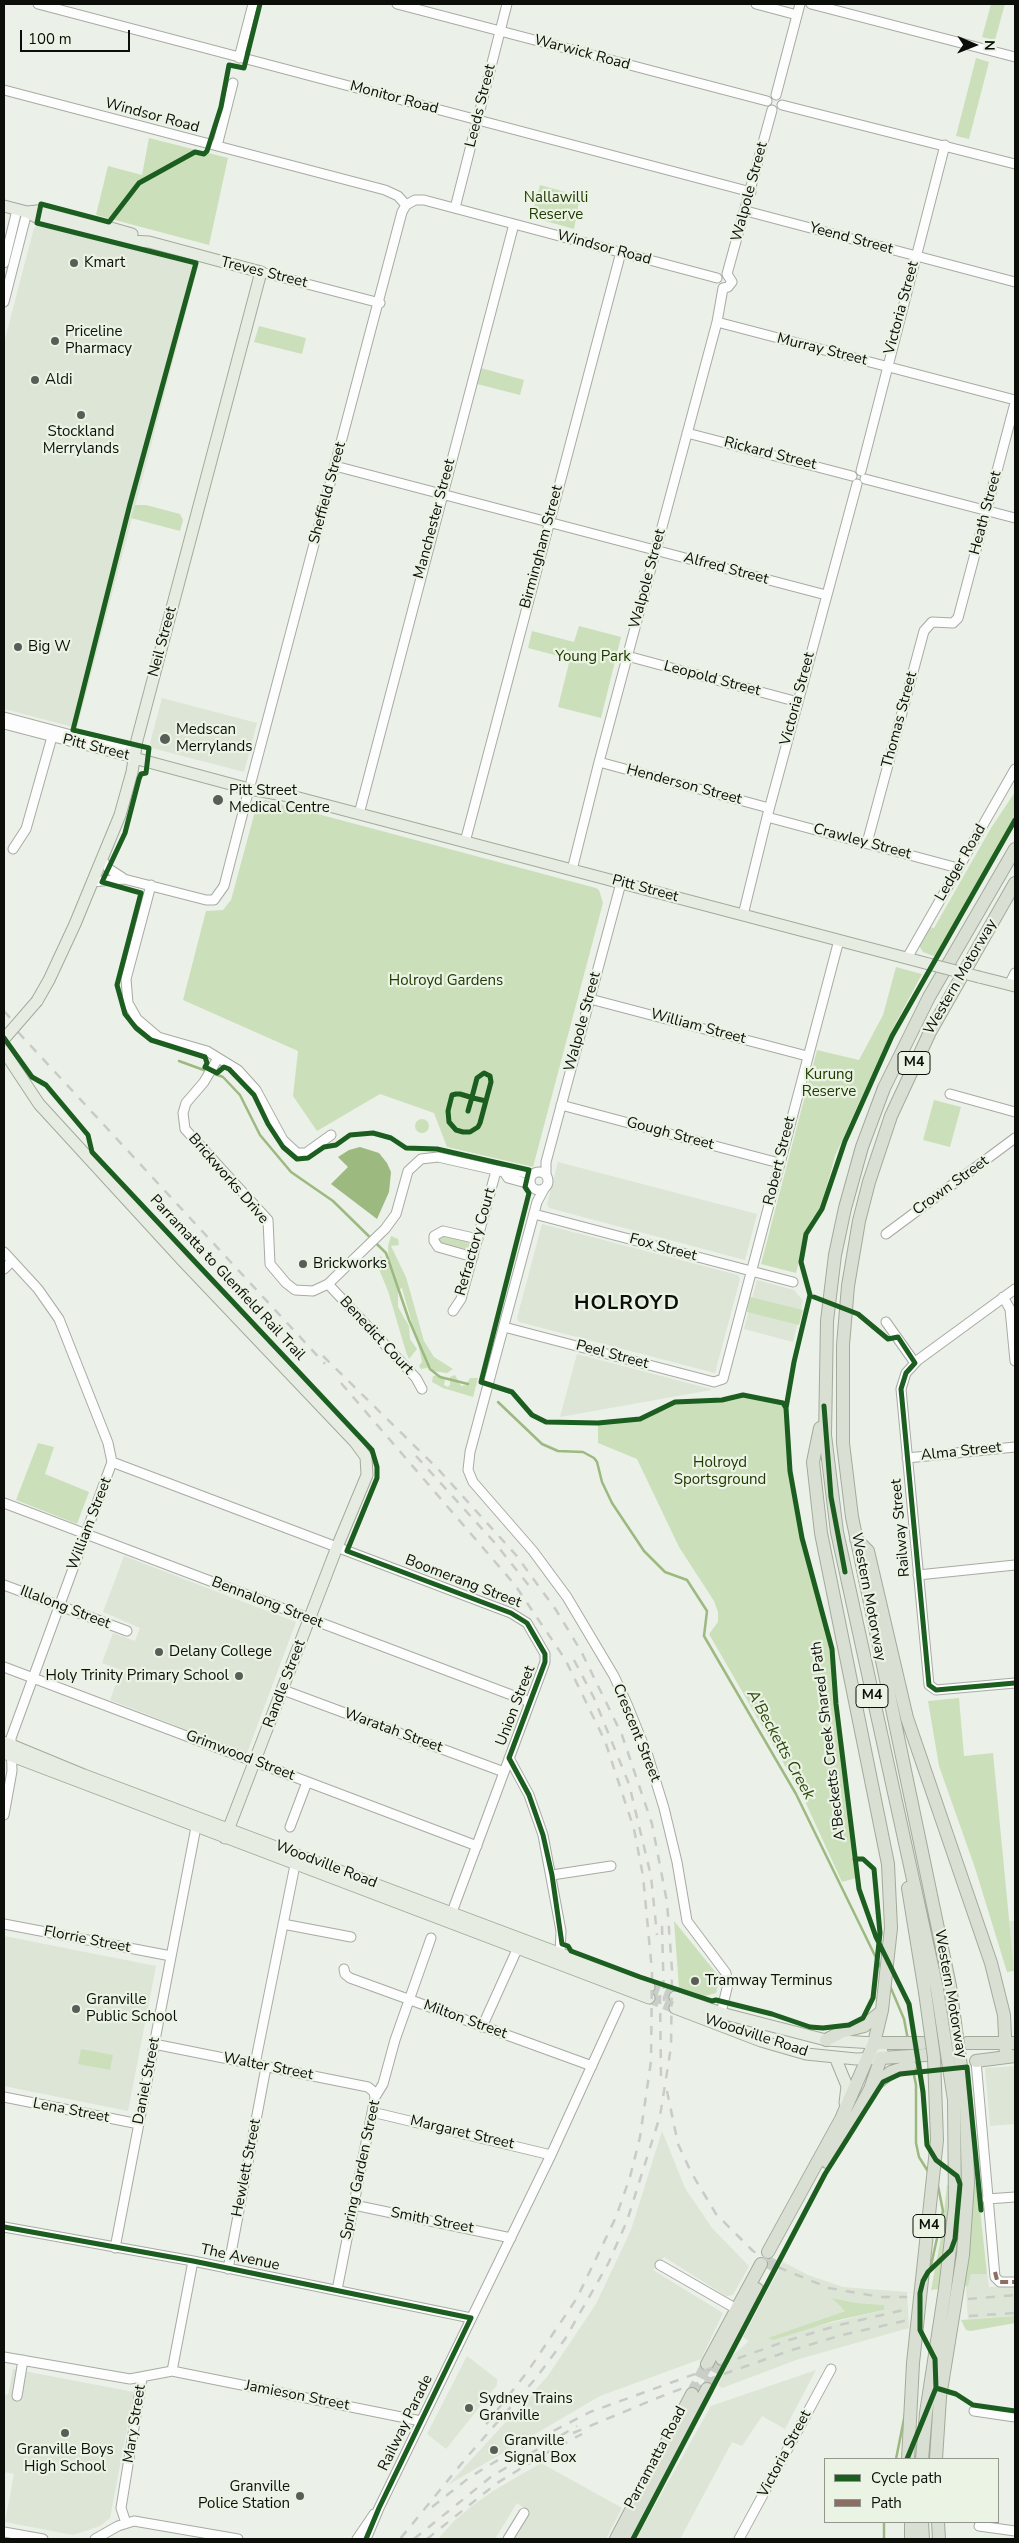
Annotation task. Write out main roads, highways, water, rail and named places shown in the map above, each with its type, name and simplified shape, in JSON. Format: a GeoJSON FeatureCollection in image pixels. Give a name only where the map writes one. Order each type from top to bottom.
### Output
{"type":"FeatureCollection","features":[{"type":"Feature","properties":{"kind":"highway","name":"Western Motorway"},"geometry":{"type":"LineString","coordinates":[[936,2458],[940,2397],[962,2255],[968,2183],[965,2087],[937,1989],[837,1532],[827,1462],[824,1406],[830,1294],[840,1232],[862,1147],[884,1088],[909,1035],[1015,849]]}},
{"type":"Feature","properties":{"kind":"highway","name":"Western Motorway"},"geometry":{"type":"LineString","coordinates":[[922,2458],[926,2413],[946,2279],[954,2206],[954,2100],[937,1989],[856,1539],[844,1449],[842,1374],[848,1286],[859,1221],[882,1140],[912,1067],[949,997],[1015,883]]}},
{"type":"Feature","properties":{"kind":"highway"},"geometry":{"type":"LineString","coordinates":[[824,1406],[813,1462],[821,1533],[888,1864],[891,1928],[882,2010],[881,2043],[868,2059],[841,2119],[772,2254],[870,2089],[886,2058],[925,2049],[881,2043]]}},
{"type":"Feature","properties":{"kind":"highway"},"geometry":{"type":"LineString","coordinates":[[856,1539],[868,1551],[907,1718],[990,1963],[1011,2043],[1010,2056],[976,2061]]}},
{"type":"Feature","properties":{"kind":"highway","name":"Western Motorway"},"geometry":{"type":"LineString","coordinates":[[908,2458],[913,2363],[937,2140],[934,2057],[937,1989]]}},
{"type":"Feature","properties":{"kind":"highway"},"geometry":{"type":"LineString","coordinates":[[826,2040],[841,2032],[864,2026],[882,2010]]}},
{"type":"Feature","properties":{"kind":"highway"},"geometry":{"type":"LineString","coordinates":[[967,2043],[1011,2043]]}},
{"type":"Feature","properties":{"kind":"highway"},"geometry":{"type":"LineString","coordinates":[[870,2089],[880,2078],[910,2066]]}},
{"type":"Feature","properties":{"kind":"highway"},"geometry":{"type":"LineString","coordinates":[[722,2359],[741,2312],[764,2267]]}},
{"type":"Feature","properties":{"kind":"highway"},"geometry":{"type":"LineString","coordinates":[[707,2364],[741,2312]]}},
{"type":"Feature","properties":{"kind":"highway","name":"Parramatta Road"},"geometry":{"type":"LineString","coordinates":[[628,2539],[707,2389]]}},
{"type":"Feature","properties":{"kind":"highway","name":"Parramatta Road"},"geometry":{"type":"LineString","coordinates":[[616,2539],[692,2394]]}},
{"type":"Feature","properties":{"kind":"highway"},"geometry":{"type":"LineString","coordinates":[[911,2523],[911,2539]]}},
{"type":"Feature","properties":{"kind":"highway"},"geometry":{"type":"LineString","coordinates":[[922,2523],[923,2539]]}},
{"type":"Feature","properties":{"kind":"highway"},"geometry":{"type":"LineString","coordinates":[[938,2523],[939,2539]]}},
{"type":"Feature","properties":{"kind":"main road","name":"Treves Street"},"geometry":{"type":"LineString","coordinates":[[4,206],[38,218],[131,241],[149,242],[261,272]]}},
{"type":"Feature","properties":{"kind":"main road","name":"Neil Street"},"geometry":{"type":"LineString","coordinates":[[4,1039],[37,1000],[56,966],[120,815],[261,272]]}},
{"type":"Feature","properties":{"kind":"main road","name":"Pitt Street"},"geometry":{"type":"LineString","coordinates":[[135,755],[271,793],[275,792],[1012,985]]}},
{"type":"Feature","properties":{"kind":"main road","name":"Randle Street"},"geometry":{"type":"LineString","coordinates":[[6,1059],[39,1104],[364,1453],[368,1463],[367,1475],[337,1547],[227,1833]]}},
{"type":"Feature","properties":{"kind":"main road","name":"Woodville Road"},"geometry":{"type":"LineString","coordinates":[[8,1749],[196,1827],[227,1833],[295,1865],[520,1944],[649,1993],[560,1954],[520,1944],[452,1912],[227,1833],[8,1749]]}},
{"type":"Feature","properties":{"kind":"main road","name":"Woodville Road"},"geometry":{"type":"LineString","coordinates":[[881,2043],[826,2040],[675,2003],[761,2040],[799,2052],[835,2057],[886,2058]]}},
{"type":"Feature","properties":{"kind":"main road"},"geometry":{"type":"LineString","coordinates":[[721,2013],[723,2018],[761,2040]]}},
{"type":"Feature","properties":{"kind":"main road"},"geometry":{"type":"LineString","coordinates":[[881,2043],[886,2058]]}},
{"type":"Feature","properties":{"kind":"main road"},"geometry":{"type":"LineString","coordinates":[[835,2057],[845,2077],[847,2091],[841,2119]]}},
{"type":"Feature","properties":{"kind":"waterway","name":"A'Becketts Creek"},"geometry":{"type":"LineString","coordinates":[[179,1061],[223,1077],[240,1095],[260,1135],[291,1172],[333,1201],[386,1253],[409,1320],[430,1369],[440,1377],[468,1384]]}},
{"type":"Feature","properties":{"kind":"waterway","name":"A'Becketts Creek"},"geometry":{"type":"LineString","coordinates":[[498,1402],[542,1444],[558,1451],[583,1452],[594,1458],[612,1503],[644,1551],[665,1572],[687,1580],[707,1611],[704,1636],[796,1794],[882,1970]]}},
{"type":"Feature","properties":{"kind":"waterway","name":"A'Becketts Creek"},"geometry":{"type":"LineString","coordinates":[[890,1986],[904,2019],[908,2040]]}},
{"type":"Feature","properties":{"kind":"waterway","name":"A'Becketts Creek"},"geometry":{"type":"LineString","coordinates":[[913,2070],[916,2085],[916,2143],[919,2157],[929,2173]]}},
{"type":"Feature","properties":{"kind":"waterway","name":"A'Becketts Creek"},"geometry":{"type":"LineString","coordinates":[[930,2270],[943,2211],[938,2186]]}},
{"type":"Feature","properties":{"kind":"waterway","name":"A'Becketts Creek"},"geometry":{"type":"LineString","coordinates":[[896,2458],[905,2414]]}},
{"type":"Feature","properties":{"kind":"waterway","name":"A'Becketts Creek"},"geometry":{"type":"LineString","coordinates":[[884,2523],[884,2539]]}},
{"type":"Feature","properties":{"kind":"tunnel"},"geometry":{"type":"LineString","coordinates":[[649,1987],[675,1997]]}},
{"type":"Feature","properties":{"kind":"tunnel"},"geometry":{"type":"LineString","coordinates":[[649,1998],[675,2008]]}},
{"type":"Feature","properties":{"kind":"tunnel"},"geometry":{"type":"LineString","coordinates":[[910,2066],[945,2064]]}},
{"type":"Feature","properties":{"kind":"tunnel"},"geometry":{"type":"LineString","coordinates":[[768,2269],[775,2256]]}},
{"type":"Feature","properties":{"kind":"tunnel"},"geometry":{"type":"LineString","coordinates":[[707,2389],[722,2359]]}},
{"type":"Feature","properties":{"kind":"tunnel"},"geometry":{"type":"LineString","coordinates":[[692,2394],[707,2364]]}},
{"type":"Feature","properties":{"kind":"railway"},"geometry":{"type":"LineString","coordinates":[[4,1011],[12,1020]]}},
{"type":"Feature","properties":{"kind":"railway"},"geometry":{"type":"LineString","coordinates":[[18,1032],[325,1364]]}},
{"type":"Feature","properties":{"kind":"railway"},"geometry":{"type":"LineString","coordinates":[[323,1356],[438,1469],[516,1555],[556,1610],[581,1651],[622,1735],[652,1824],[667,1902],[672,1970],[671,2047],[660,2116],[627,2221],[608,2264],[565,2339],[536,2378],[467,2457],[400,2539]]}},
{"type":"Feature","properties":{"kind":"railway"},"geometry":{"type":"LineString","coordinates":[[341,1383],[515,1585],[565,1659],[605,1741],[634,1829],[643,1876],[652,1971],[651,2061],[640,2137],[630,2177],[616,2217],[577,2298],[528,2371],[484,2427]]}},
{"type":"Feature","properties":{"kind":"railway"},"geometry":{"type":"LineString","coordinates":[[416,1456],[495,1543],[534,1592]]}},
{"type":"Feature","properties":{"kind":"railway"},"geometry":{"type":"LineString","coordinates":[[574,1660],[594,1698],[629,1784],[651,1876],[657,1935]]}},
{"type":"Feature","properties":{"kind":"railway"},"geometry":{"type":"LineString","coordinates":[[662,1926],[664,2001]]}},
{"type":"Feature","properties":{"kind":"railway"},"geometry":{"type":"LineString","coordinates":[[660,1995],[661,2077]]}},
{"type":"Feature","properties":{"kind":"railway"},"geometry":{"type":"LineString","coordinates":[[667,2091],[678,2144],[691,2172],[716,2214],[753,2251],[780,2268],[829,2288],[881,2297],[907,2297]]}},
{"type":"Feature","properties":{"kind":"railway"},"geometry":{"type":"LineString","coordinates":[[968,2299],[1015,2295]]}},
{"type":"Feature","properties":{"kind":"railway"},"geometry":{"type":"LineString","coordinates":[[432,2507],[470,2477],[503,2457],[590,2412],[786,2341],[839,2325],[908,2309]]}},
{"type":"Feature","properties":{"kind":"railway"},"geometry":{"type":"LineString","coordinates":[[969,2316],[1015,2313]]}},
{"type":"Feature","properties":{"kind":"railway"},"geometry":{"type":"LineString","coordinates":[[573,2433],[667,2394],[789,2351],[842,2335],[908,2320]]}},
{"type":"Feature","properties":{"kind":"railway"},"geometry":{"type":"LineString","coordinates":[[414,2539],[492,2476],[577,2426]]}},
{"type":"Feature","properties":{"kind":"railway"},"geometry":{"type":"LineString","coordinates":[[427,2539],[497,2483],[582,2434]]}},
{"type":"Feature","properties":{"kind":"place","name":"Kmart"},"geometry":{"type":"Point","coordinates":[74,263]}},
{"type":"Feature","properties":{"kind":"place","name":"Priceline Pharmacy"},"geometry":{"type":"Point","coordinates":[55,341]}},
{"type":"Feature","properties":{"kind":"place","name":"Aldi"},"geometry":{"type":"Point","coordinates":[35,380]}},
{"type":"Feature","properties":{"kind":"place","name":"Stockland Merrylands"},"geometry":{"type":"Point","coordinates":[81,415]}},
{"type":"Feature","properties":{"kind":"place","name":"Big W"},"geometry":{"type":"Point","coordinates":[18,647]}},
{"type":"Feature","properties":{"kind":"place","name":"Medscan Merrylands"},"geometry":{"type":"Point","coordinates":[165,739]}},
{"type":"Feature","properties":{"kind":"place","name":"Pitt Street Medical Centre"},"geometry":{"type":"Point","coordinates":[218,800]}},
{"type":"Feature","properties":{"kind":"place","name":"Brickworks"},"geometry":{"type":"Point","coordinates":[303,1264]}},
{"type":"Feature","properties":{"kind":"place","name":"Delany College"},"geometry":{"type":"Point","coordinates":[159,1652]}},
{"type":"Feature","properties":{"kind":"place","name":"Holy Trinity Primary School"},"geometry":{"type":"Point","coordinates":[239,1676]}},
{"type":"Feature","properties":{"kind":"place","name":"Tramway Terminus"},"geometry":{"type":"Point","coordinates":[695,1981]}},
{"type":"Feature","properties":{"kind":"place","name":"Granville Public School"},"geometry":{"type":"Point","coordinates":[76,2009]}},
{"type":"Feature","properties":{"kind":"place","name":"Sydney Trains Granville"},"geometry":{"type":"Point","coordinates":[469,2408]}},
{"type":"Feature","properties":{"kind":"place","name":"Granville Boys High School"},"geometry":{"type":"Point","coordinates":[65,2433]}},
{"type":"Feature","properties":{"kind":"place","name":"Granville Signal Box"},"geometry":{"type":"Point","coordinates":[494,2450]}},
{"type":"Feature","properties":{"kind":"place","name":"Granville Police Station"},"geometry":{"type":"Point","coordinates":[300,2496]}},
{"type":"Feature","properties":{"kind":"district","name":"HOLROYD"},"geometry":{"type":"Point","coordinates":[627,1304]}},
{"type":"Feature","properties":{"kind":"park label","name":"Nallawilli Reserve"},"geometry":{"type":"Point","coordinates":[556,206]}},
{"type":"Feature","properties":{"kind":"park label","name":"Young Park"},"geometry":{"type":"Point","coordinates":[593,657]}},
{"type":"Feature","properties":{"kind":"park label","name":"Holroyd Gardens"},"geometry":{"type":"Point","coordinates":[446,981]}},
{"type":"Feature","properties":{"kind":"park label","name":"Kurung Reserve"},"geometry":{"type":"Point","coordinates":[829,1084]}},
{"type":"Feature","properties":{"kind":"park label","name":"Holroyd Sportsground"},"geometry":{"type":"Point","coordinates":[720,1472]}}]}
